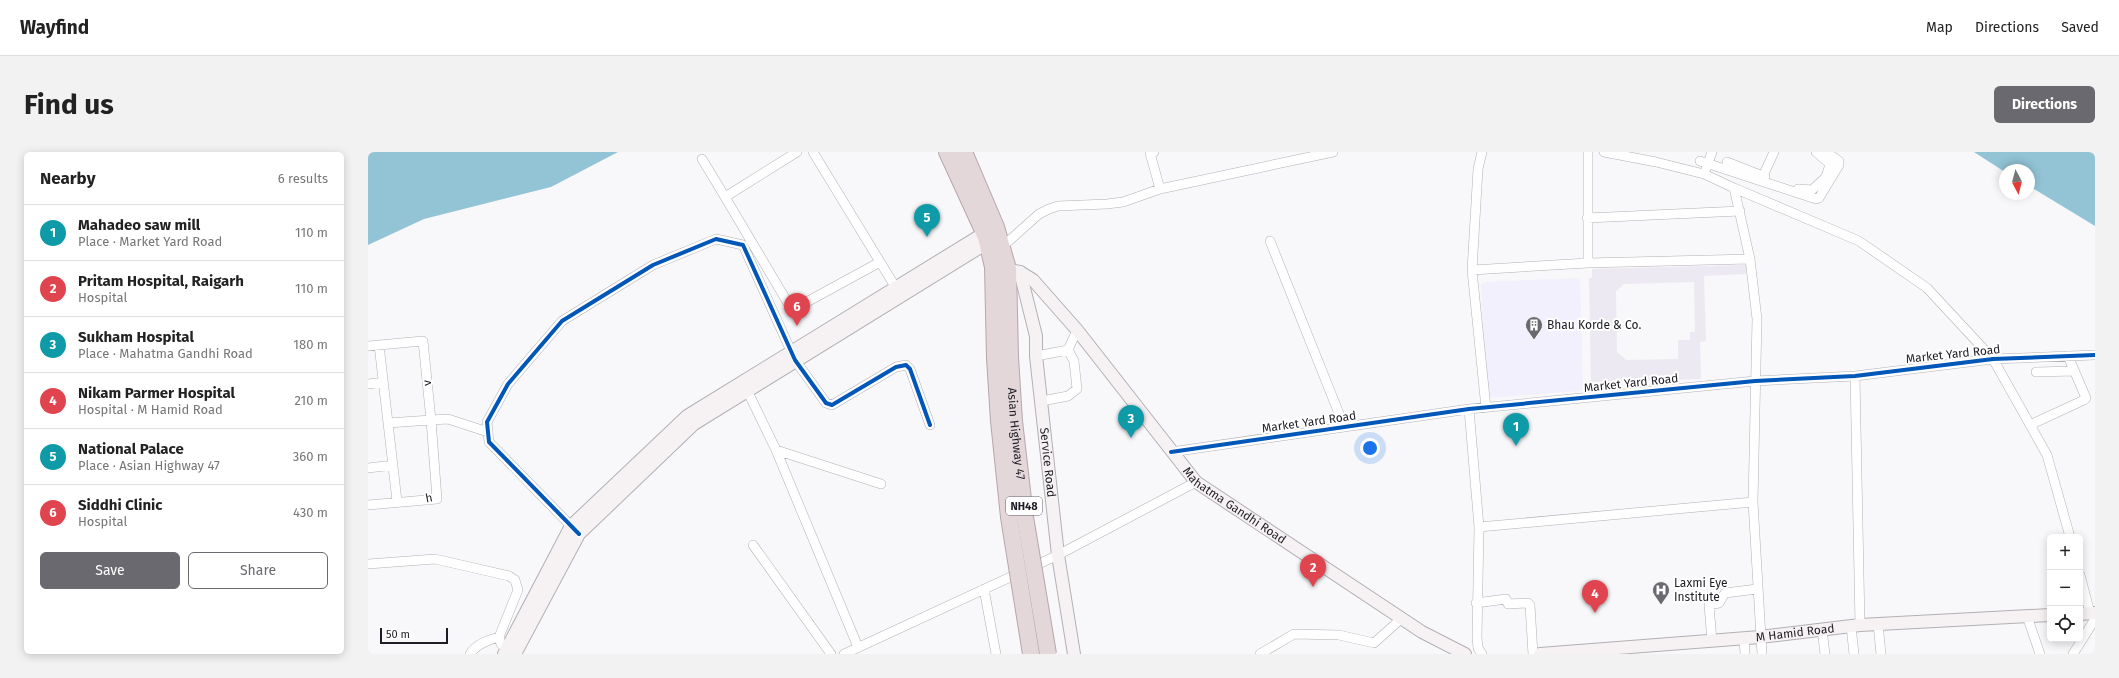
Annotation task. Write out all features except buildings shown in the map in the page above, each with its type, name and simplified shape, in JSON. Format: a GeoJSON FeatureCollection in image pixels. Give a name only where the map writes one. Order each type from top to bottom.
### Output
{"type":"FeatureCollection","features":[{"type":"Feature","properties":{"kind":"highway","name":"NH48"},"geometry":{"type":"LineString","coordinates":[[948,152],[994,237]]}},
{"type":"Feature","properties":{"kind":"highway","name":"NH48"},"geometry":{"type":"LineString","coordinates":[[964,152],[994,237]]}},
{"type":"Feature","properties":{"kind":"highway","name":"Asian Highway 47"},"geometry":{"type":"LineString","coordinates":[[994,237],[1007,269],[999,421],[1009,517],[1031,654]]}},
{"type":"Feature","properties":{"kind":"highway","name":"Asian Highway 47"},"geometry":{"type":"LineString","coordinates":[[1002,357],[1014,421],[1023,502],[1048,654]]}},
{"type":"Feature","properties":{"kind":"main road"},"geometry":{"type":"LineString","coordinates":[[509,652],[575,530],[694,424],[745,386],[793,356],[898,291],[994,237]]}},
{"type":"Feature","properties":{"kind":"main road","name":"Mahatma Gandhi Road"},"geometry":{"type":"LineString","coordinates":[[1007,269],[1033,280],[1077,330],[1196,482],[1422,632],[1465,654]]}},
{"type":"Feature","properties":{"kind":"main road","name":"Service Road"},"geometry":{"type":"LineString","coordinates":[[1007,269],[1036,336],[1036,356],[1058,555],[1074,654]]}},
{"type":"Feature","properties":{"kind":"main road","name":"M Hamid Road"},"geometry":{"type":"LineString","coordinates":[[1540,654],[1760,637],[1878,624],[2047,615]]}},
{"type":"Feature","properties":{"kind":"street"},"geometry":{"type":"LineString","coordinates":[[725,197],[797,152]]}},
{"type":"Feature","properties":{"kind":"street"},"geometry":{"type":"LineString","coordinates":[[813,152],[898,291]]}},
{"type":"Feature","properties":{"kind":"street"},"geometry":{"type":"LineString","coordinates":[[1151,152],[1160,189]]}},
{"type":"Feature","properties":{"kind":"street"},"geometry":{"type":"LineString","coordinates":[[994,237],[1049,209],[1074,205],[1123,202],[1160,189],[1332,152]]}},
{"type":"Feature","properties":{"kind":"street"},"geometry":{"type":"LineString","coordinates":[[1482,152],[1478,169],[1472,270],[1486,408]]}},
{"type":"Feature","properties":{"kind":"street"},"geometry":{"type":"LineString","coordinates":[[1588,152],[1588,263]]}},
{"type":"Feature","properties":{"kind":"street"},"geometry":{"type":"LineString","coordinates":[[1604,152],[1656,162],[1700,173],[1859,241],[1927,288],[1993,359],[2047,455],[2069,534]]}},
{"type":"Feature","properties":{"kind":"street"},"geometry":{"type":"LineString","coordinates":[[1700,173],[1703,159],[1712,152]]}},
{"type":"Feature","properties":{"kind":"street"},"geometry":{"type":"LineString","coordinates":[[1763,176],[1774,152]]}},
{"type":"Feature","properties":{"kind":"street"},"geometry":{"type":"LineString","coordinates":[[1727,162],[1803,191],[1812,190],[1826,177],[1830,168],[1830,164],[1816,152]]}},
{"type":"Feature","properties":{"kind":"street"},"geometry":{"type":"LineString","coordinates":[[1703,159],[1816,199],[1819,198],[1839,165],[1839,161],[1826,152]]}},
{"type":"Feature","properties":{"kind":"street"},"geometry":{"type":"LineString","coordinates":[[702,159],[792,310],[880,262]]}},
{"type":"Feature","properties":{"kind":"street"},"geometry":{"type":"LineString","coordinates":[[1734,188],[1750,259],[1758,319],[1752,502],[1762,654]]}},
{"type":"Feature","properties":{"kind":"street"},"geometry":{"type":"LineString","coordinates":[[1587,218],[1740,211]]}},
{"type":"Feature","properties":{"kind":"street"},"geometry":{"type":"LineString","coordinates":[[575,530],[489,442],[487,422],[508,384],[562,321],[653,265],[716,239],[743,245],[793,356],[824,401],[829,405],[832,405],[896,367],[906,365],[910,369],[930,425]]}},
{"type":"Feature","properties":{"kind":"street"},"geometry":{"type":"LineString","coordinates":[[1270,241],[1344,426]]}},
{"type":"Feature","properties":{"kind":"street"},"geometry":{"type":"LineString","coordinates":[[1472,270],[1588,263],[1750,259]]}},
{"type":"Feature","properties":{"kind":"street"},"geometry":{"type":"LineString","coordinates":[[1068,350],[1077,330]]}},
{"type":"Feature","properties":{"kind":"street","name":"v"},"geometry":{"type":"LineString","coordinates":[[368,346],[423,341],[431,420]]}},
{"type":"Feature","properties":{"kind":"street"},"geometry":{"type":"LineString","coordinates":[[379,345],[397,501]]}},
{"type":"Feature","properties":{"kind":"street"},"geometry":{"type":"LineString","coordinates":[[1036,356],[1068,350]]}},
{"type":"Feature","properties":{"kind":"street"},"geometry":{"type":"LineString","coordinates":[[1042,401],[1068,396],[1077,389],[1074,360],[1068,350]]}},
{"type":"Feature","properties":{"kind":"street","name":"Market Yard Road"},"geometry":{"type":"LineString","coordinates":[[1171,452],[1469,409],[1755,380],[1855,376],[1993,359],[2095,355]]}},
{"type":"Feature","properties":{"kind":"street"},"geometry":{"type":"LineString","coordinates":[[2030,425],[2086,398],[2068,356]]}},
{"type":"Feature","properties":{"kind":"street"},"geometry":{"type":"LineString","coordinates":[[2036,372],[2074,372]]}},
{"type":"Feature","properties":{"kind":"street"},"geometry":{"type":"LineString","coordinates":[[1854,654],[1856,626],[1855,376]]}},
{"type":"Feature","properties":{"kind":"street"},"geometry":{"type":"LineString","coordinates":[[368,384],[383,382]]}},
{"type":"Feature","properties":{"kind":"street"},"geometry":{"type":"LineString","coordinates":[[745,386],[776,450],[858,647]]}},
{"type":"Feature","properties":{"kind":"street"},"geometry":{"type":"LineString","coordinates":[[1469,409],[1479,527],[1476,603],[1477,637],[1478,648],[1482,654]]}},
{"type":"Feature","properties":{"kind":"street"},"geometry":{"type":"LineString","coordinates":[[388,423],[448,419],[488,432]]}},
{"type":"Feature","properties":{"kind":"street","name":"h"},"geometry":{"type":"LineString","coordinates":[[368,505],[397,501],[437,499],[431,420]]}},
{"type":"Feature","properties":{"kind":"street"},"geometry":{"type":"LineString","coordinates":[[776,450],[880,484]]}},
{"type":"Feature","properties":{"kind":"street"},"geometry":{"type":"LineString","coordinates":[[368,468],[393,465]]}},
{"type":"Feature","properties":{"kind":"street"},"geometry":{"type":"LineString","coordinates":[[844,654],[1058,555],[1196,482]]}},
{"type":"Feature","properties":{"kind":"street"},"geometry":{"type":"LineString","coordinates":[[1479,527],[1752,502]]}},
{"type":"Feature","properties":{"kind":"street"},"geometry":{"type":"LineString","coordinates":[[753,545],[831,654]]}},
{"type":"Feature","properties":{"kind":"street"},"geometry":{"type":"LineString","coordinates":[[368,564],[435,559],[509,576],[515,580],[518,590],[499,638],[501,644],[509,652]]}},
{"type":"Feature","properties":{"kind":"street"},"geometry":{"type":"LineString","coordinates":[[2073,654],[2090,615],[2083,587]]}},
{"type":"Feature","properties":{"kind":"street"},"geometry":{"type":"LineString","coordinates":[[984,589],[996,654]]}},
{"type":"Feature","properties":{"kind":"street"},"geometry":{"type":"LineString","coordinates":[[1712,640],[1709,605],[1719,603],[1725,593],[1757,589]]}},
{"type":"Feature","properties":{"kind":"street"},"geometry":{"type":"LineString","coordinates":[[1476,603],[1506,599],[1508,604],[1528,603],[1530,605],[1533,654]]}},
{"type":"Feature","properties":{"kind":"street"},"geometry":{"type":"LineString","coordinates":[[2027,616],[2040,654]]}},
{"type":"Feature","properties":{"kind":"street"},"geometry":{"type":"LineString","coordinates":[[1260,654],[1289,636],[1300,634],[1340,635],[1374,643],[1402,618]]}},
{"type":"Feature","properties":{"kind":"street"},"geometry":{"type":"LineString","coordinates":[[1878,624],[1881,654]]}},
{"type":"Feature","properties":{"kind":"street"},"geometry":{"type":"LineString","coordinates":[[1822,629],[1825,654]]}},
{"type":"Feature","properties":{"kind":"street"},"geometry":{"type":"LineString","coordinates":[[470,654],[481,644],[499,638]]}},
{"type":"Feature","properties":{"kind":"street"},"geometry":{"type":"LineString","coordinates":[[1744,638],[1745,654]]}},
{"type":"Feature","properties":{"kind":"shaded area"},"geometry":{"type":"Polygon","coordinates":[[[1746,265],[1746,274],[1704,276],[1706,341],[1700,342],[1701,379],[1591,382],[1589,278],[1592,278],[1592,269],[1746,265]],[[1694,282],[1624,284],[1616,291],[1617,352],[1626,360],[1678,359],[1678,340],[1690,340],[1690,332],[1695,332],[1694,282]]]}},
{"type":"Feature","properties":{"kind":"shaded area"},"geometry":{"type":"Polygon","coordinates":[[[1580,278],[1583,388],[1580,391],[1486,398],[1481,284],[1485,282],[1580,278]]]}},
{"type":"Feature","properties":{"kind":"water"},"geometry":{"type":"Polygon","coordinates":[[[368,152],[618,152],[551,187],[424,219],[368,245],[368,152]]]}},
{"type":"Feature","properties":{"kind":"water"},"geometry":{"type":"Polygon","coordinates":[[[1974,152],[2095,152],[2095,226],[2035,190],[2035,164],[1999,164],[1999,168],[1974,152]]]}},
{"type":"Feature","properties":{"kind":"cycle path"},"geometry":{"type":"LineString","coordinates":[[579,534],[489,442],[487,422],[508,384],[562,321],[653,265],[716,239],[743,245],[795,360],[826,403],[832,405],[896,367],[906,365],[910,369],[930,425]]}},
{"type":"Feature","properties":{"kind":"cycle path"},"geometry":{"type":"LineString","coordinates":[[1171,452],[1469,409],[1755,381],[1855,376],[1993,359],[2095,355]]}},
{"type":"Feature","properties":{"kind":"place","name":"National Palace"},"geometry":{"type":"Point","coordinates":[927,237]}},
{"type":"Feature","properties":{"kind":"place","name":"Siddhi Clinic"},"geometry":{"type":"Point","coordinates":[797,326]}},
{"type":"Feature","properties":{"kind":"place","name":"Bhau Korde & Co."},"geometry":{"type":"Point","coordinates":[1534,340]}},
{"type":"Feature","properties":{"kind":"place","name":"Sukham Hospital"},"geometry":{"type":"Point","coordinates":[1131,438]}},
{"type":"Feature","properties":{"kind":"place","name":"Mahadeo saw mill"},"geometry":{"type":"Point","coordinates":[1516,446]}},
{"type":"Feature","properties":{"kind":"place","name":"Pritam Hospital, Raigarh"},"geometry":{"type":"Point","coordinates":[1313,587]}},
{"type":"Feature","properties":{"kind":"place","name":"Laxmi Eye Institute"},"geometry":{"type":"Point","coordinates":[1661,605]}},
{"type":"Feature","properties":{"kind":"place","name":"Nikam Parmer Hospital"},"geometry":{"type":"Point","coordinates":[1595,613]}}]}
